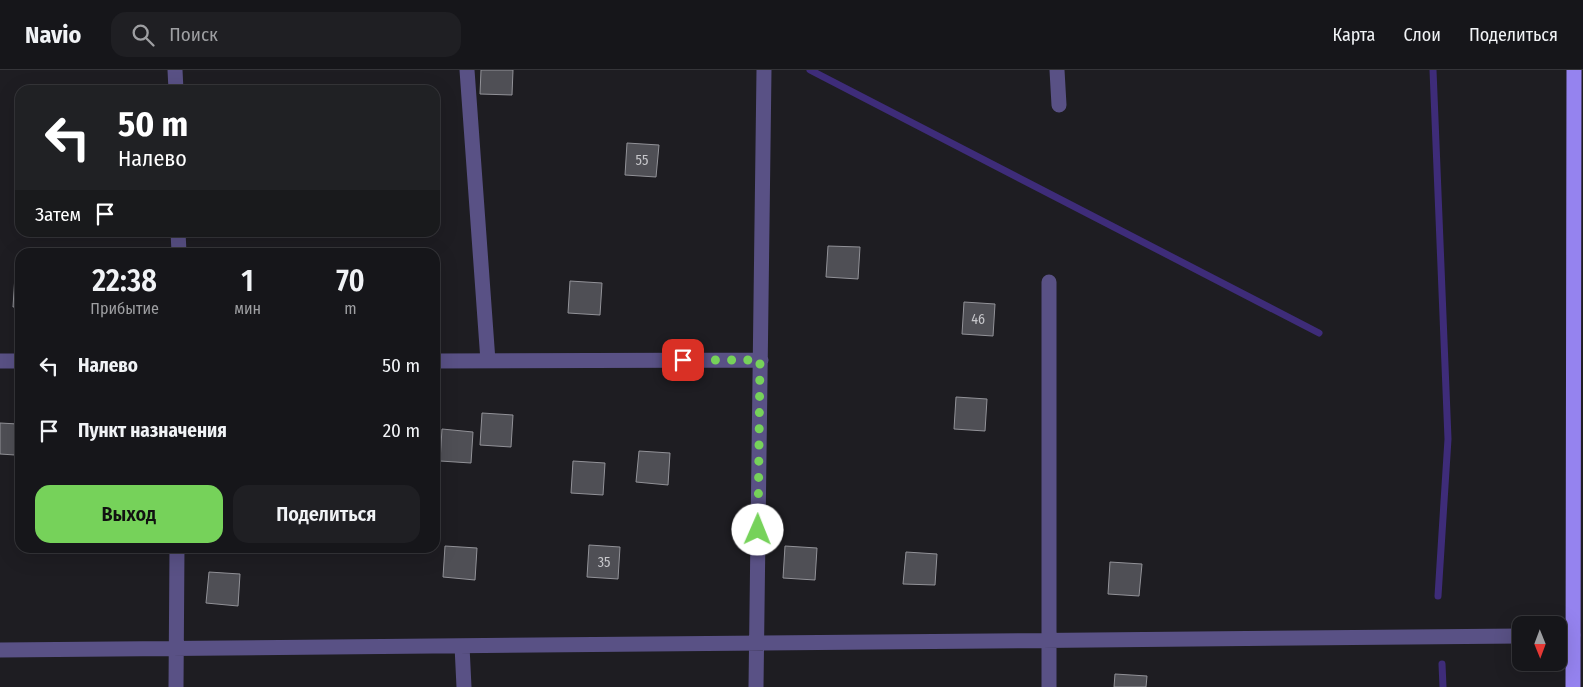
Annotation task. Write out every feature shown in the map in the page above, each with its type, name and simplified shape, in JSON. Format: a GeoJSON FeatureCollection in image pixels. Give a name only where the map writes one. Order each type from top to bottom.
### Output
{"type":"FeatureCollection","features":[{"type":"Feature","properties":{"kind":"main road"},"geometry":{"type":"LineString","coordinates":[[1566,616],[1574,70]]}},
{"type":"Feature","properties":{"kind":"main road"},"geometry":{"type":"LineString","coordinates":[[1568,648],[1574,687]]}},
{"type":"Feature","properties":{"kind":"lane"},"geometry":{"type":"LineString","coordinates":[[175,70],[176,85]]}},
{"type":"Feature","properties":{"kind":"lane"},"geometry":{"type":"LineString","coordinates":[[467,70],[488,360]]}},
{"type":"Feature","properties":{"kind":"lane"},"geometry":{"type":"LineString","coordinates":[[756,687],[764,70]]}},
{"type":"Feature","properties":{"kind":"lane"},"geometry":{"type":"LineString","coordinates":[[1058,70],[1059,105]]}},
{"type":"Feature","properties":{"kind":"lane"},"geometry":{"type":"LineString","coordinates":[[1048,687],[1049,282]]}},
{"type":"Feature","properties":{"kind":"lane"},"geometry":{"type":"LineString","coordinates":[[440,361],[760,360]]}},
{"type":"Feature","properties":{"kind":"lane"},"geometry":{"type":"LineString","coordinates":[[0,361],[15,361]]}},
{"type":"Feature","properties":{"kind":"lane"},"geometry":{"type":"LineString","coordinates":[[176,687],[177,553]]}},
{"type":"Feature","properties":{"kind":"lane"},"geometry":{"type":"LineString","coordinates":[[0,650],[1512,636]]}},
{"type":"Feature","properties":{"kind":"lane"},"geometry":{"type":"LineString","coordinates":[[462,646],[464,687]]}},
{"type":"Feature","properties":{"kind":"building"},"geometry":{"type":"Polygon","coordinates":[[[481,70],[513,70],[512,95],[480,94],[481,70]]]}},
{"type":"Feature","properties":{"kind":"building"},"geometry":{"type":"Polygon","coordinates":[[[627,143],[659,145],[656,177],[625,175],[627,143]]]}},
{"type":"Feature","properties":{"kind":"building"},"geometry":{"type":"Polygon","coordinates":[[[828,246],[860,247],[858,279],[826,277],[828,246]]]}},
{"type":"Feature","properties":{"kind":"building"},"geometry":{"type":"Polygon","coordinates":[[[15,275],[15,307],[13,307],[15,275]]]}},
{"type":"Feature","properties":{"kind":"building"},"geometry":{"type":"Polygon","coordinates":[[[570,281],[602,283],[600,315],[568,313],[570,281]]]}},
{"type":"Feature","properties":{"kind":"building"},"geometry":{"type":"Polygon","coordinates":[[[964,302],[995,304],[993,336],[962,334],[964,302]]]}},
{"type":"Feature","properties":{"kind":"building"},"geometry":{"type":"Polygon","coordinates":[[[956,397],[987,399],[985,431],[954,429],[956,397]]]}},
{"type":"Feature","properties":{"kind":"building"},"geometry":{"type":"Polygon","coordinates":[[[482,413],[513,415],[511,447],[480,445],[482,413]]]}},
{"type":"Feature","properties":{"kind":"building"},"geometry":{"type":"Polygon","coordinates":[[[0,423],[15,424],[15,455],[0,454],[0,423]]]}},
{"type":"Feature","properties":{"kind":"building"},"geometry":{"type":"Polygon","coordinates":[[[442,429],[473,432],[471,463],[440,461],[442,429]]]}},
{"type":"Feature","properties":{"kind":"building"},"geometry":{"type":"Polygon","coordinates":[[[639,451],[670,453],[668,485],[636,482],[639,451]]]}},
{"type":"Feature","properties":{"kind":"building"},"geometry":{"type":"Polygon","coordinates":[[[573,461],[605,463],[603,495],[571,493],[573,461]]]}},
{"type":"Feature","properties":{"kind":"building"},"geometry":{"type":"Polygon","coordinates":[[[589,545],[620,547],[618,579],[587,577],[589,545]]]}},
{"type":"Feature","properties":{"kind":"building"},"geometry":{"type":"Polygon","coordinates":[[[445,546],[477,548],[475,580],[443,577],[445,546]]]}},
{"type":"Feature","properties":{"kind":"building"},"geometry":{"type":"Polygon","coordinates":[[[785,546],[817,548],[815,580],[783,578],[785,546]]]}},
{"type":"Feature","properties":{"kind":"building"},"geometry":{"type":"Polygon","coordinates":[[[906,552],[937,554],[935,585],[903,584],[906,552]]]}},
{"type":"Feature","properties":{"kind":"building"},"geometry":{"type":"Polygon","coordinates":[[[1110,562],[1142,564],[1139,596],[1108,594],[1110,562]]]}},
{"type":"Feature","properties":{"kind":"building"},"geometry":{"type":"Polygon","coordinates":[[[209,572],[240,574],[238,606],[206,603],[209,572]]]}},
{"type":"Feature","properties":{"kind":"building"},"geometry":{"type":"Polygon","coordinates":[[[1115,674],[1147,676],[1146,687],[1114,687],[1115,674]]]}},
{"type":"Feature","properties":{"kind":"waterway"},"geometry":{"type":"LineString","coordinates":[[810,70],[1319,333]]}},
{"type":"Feature","properties":{"kind":"waterway"},"geometry":{"type":"LineString","coordinates":[[1433,70],[1448,439],[1438,596]]}},
{"type":"Feature","properties":{"kind":"waterway"},"geometry":{"type":"LineString","coordinates":[[1442,664],[1443,687]]}},
{"type":"Feature","properties":{"kind":"route"},"geometry":{"type":"LineString","coordinates":[[683,360],[760,360],[758,530]]}}]}
